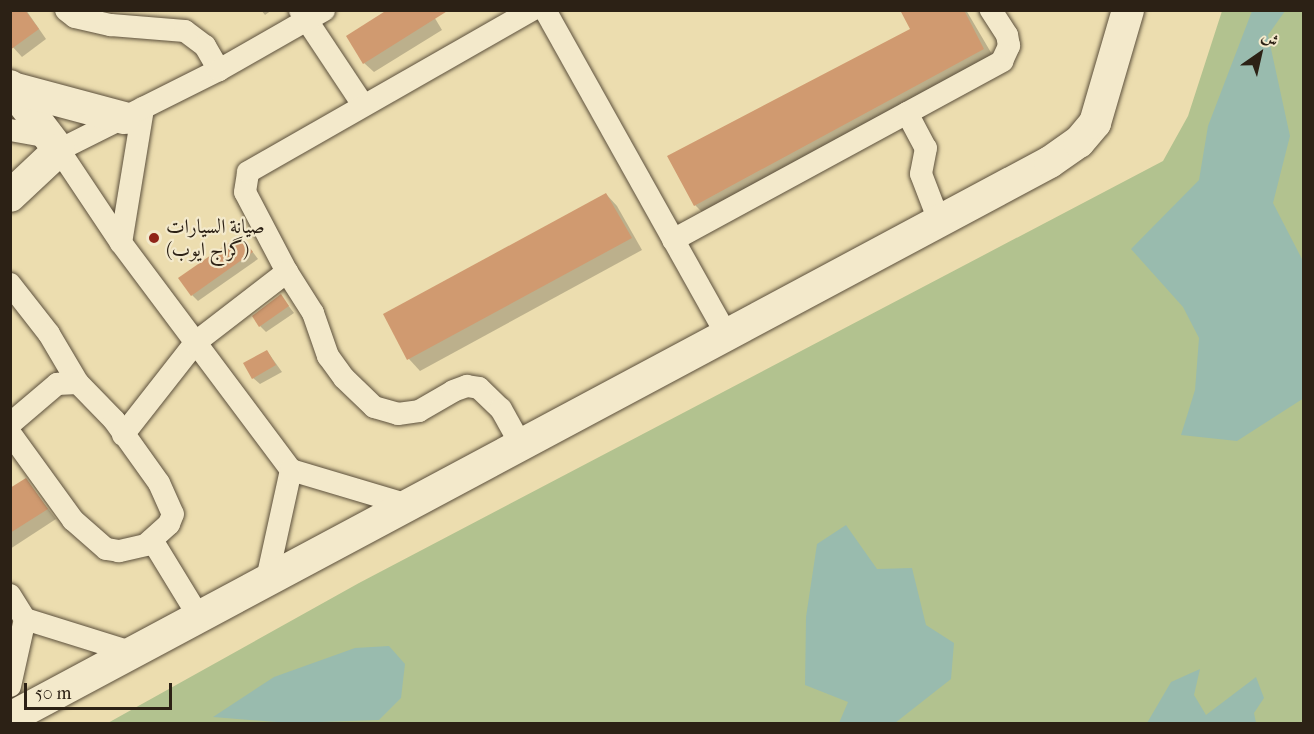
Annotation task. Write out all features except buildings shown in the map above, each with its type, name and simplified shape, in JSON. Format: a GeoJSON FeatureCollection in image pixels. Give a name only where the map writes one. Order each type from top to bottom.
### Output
{"type":"FeatureCollection","features":[{"type":"Feature","properties":{"kind":"street"},"geometry":{"type":"LineString","coordinates":[[66,10],[75,17],[111,25],[185,31],[205,46],[219,70]]}},
{"type":"Feature","properties":{"kind":"street"},"geometry":{"type":"LineString","coordinates":[[520,443],[496,403],[479,388],[467,386],[453,391],[419,411],[398,414],[374,407],[355,391],[328,356],[313,313],[287,272],[245,192],[248,172],[532,10]]}},
{"type":"Feature","properties":{"kind":"street"},"geometry":{"type":"LineString","coordinates":[[545,10],[726,334]]}},
{"type":"Feature","properties":{"kind":"street"},"geometry":{"type":"LineString","coordinates":[[673,240],[1002,61],[1009,46],[1007,35],[991,10]]}},
{"type":"Feature","properties":{"kind":"street"},"geometry":{"type":"LineString","coordinates":[[10,196],[54,144],[133,113],[219,70],[310,14],[363,105]]}},
{"type":"Feature","properties":{"kind":"street"},"geometry":{"type":"LineString","coordinates":[[10,718],[199,618],[405,504],[939,221],[1079,142],[1095,123],[1120,18]]}},
{"type":"Feature","properties":{"kind":"street"},"geometry":{"type":"LineString","coordinates":[[11,87],[133,113]]}},
{"type":"Feature","properties":{"kind":"street"},"geometry":{"type":"LineString","coordinates":[[11,87],[54,144],[121,243],[291,470],[405,504]]}},
{"type":"Feature","properties":{"kind":"street"},"geometry":{"type":"LineString","coordinates":[[121,243],[133,113]]}},
{"type":"Feature","properties":{"kind":"street"},"geometry":{"type":"LineString","coordinates":[[907,113],[927,148],[923,181],[939,221]]}},
{"type":"Feature","properties":{"kind":"street"},"geometry":{"type":"LineString","coordinates":[[10,130],[54,144]]}},
{"type":"Feature","properties":{"kind":"street"},"geometry":{"type":"LineString","coordinates":[[123,435],[196,342],[287,272]]}},
{"type":"Feature","properties":{"kind":"street"},"geometry":{"type":"LineString","coordinates":[[10,284],[49,334],[78,383],[100,403],[169,501],[172,514],[169,524],[152,540],[119,551],[92,540],[73,520],[10,433]]}},
{"type":"Feature","properties":{"kind":"street"},"geometry":{"type":"LineString","coordinates":[[10,424],[57,384],[78,383]]}},
{"type":"Feature","properties":{"kind":"street"},"geometry":{"type":"LineString","coordinates":[[267,579],[291,470]]}},
{"type":"Feature","properties":{"kind":"street"},"geometry":{"type":"LineString","coordinates":[[152,540],[199,618]]}},
{"type":"Feature","properties":{"kind":"street"},"geometry":{"type":"LineString","coordinates":[[10,595],[25,619],[134,653]]}},
{"type":"Feature","properties":{"kind":"street"},"geometry":{"type":"LineString","coordinates":[[10,686],[25,619]]}},
{"type":"Feature","properties":{"kind":"green space"},"geometry":{"type":"Polygon","coordinates":[[[1222,11],[1303,11],[1303,723],[106,724],[359,583],[1163,161],[1188,116],[1222,11]]]}},
{"type":"Feature","properties":{"kind":"shaded area"},"geometry":{"type":"Polygon","coordinates":[[[1252,11],[1285,11],[1268,35],[1290,136],[1273,203],[1303,261],[1304,398],[1237,441],[1181,435],[1195,390],[1199,338],[1183,307],[1131,249],[1199,180],[1208,126],[1252,11]]]}},
{"type":"Feature","properties":{"kind":"shaded area"},"geometry":{"type":"Polygon","coordinates":[[[846,525],[877,569],[912,568],[926,625],[954,643],[951,679],[895,723],[839,723],[848,702],[805,685],[806,617],[817,544],[846,525]]]}},
{"type":"Feature","properties":{"kind":"shaded area"},"geometry":{"type":"Polygon","coordinates":[[[389,646],[405,664],[401,698],[379,720],[289,723],[213,717],[274,677],[355,648],[389,646]]]}},
{"type":"Feature","properties":{"kind":"shaded area"},"geometry":{"type":"Polygon","coordinates":[[[1200,669],[1194,695],[1206,715],[1256,677],[1264,698],[1254,713],[1256,723],[1147,723],[1171,682],[1200,669]]]}},
{"type":"Feature","properties":{"kind":"place","name":"صيانة السيارات (گراج ايوب)"},"geometry":{"type":"Point","coordinates":[154,238]}}]}
